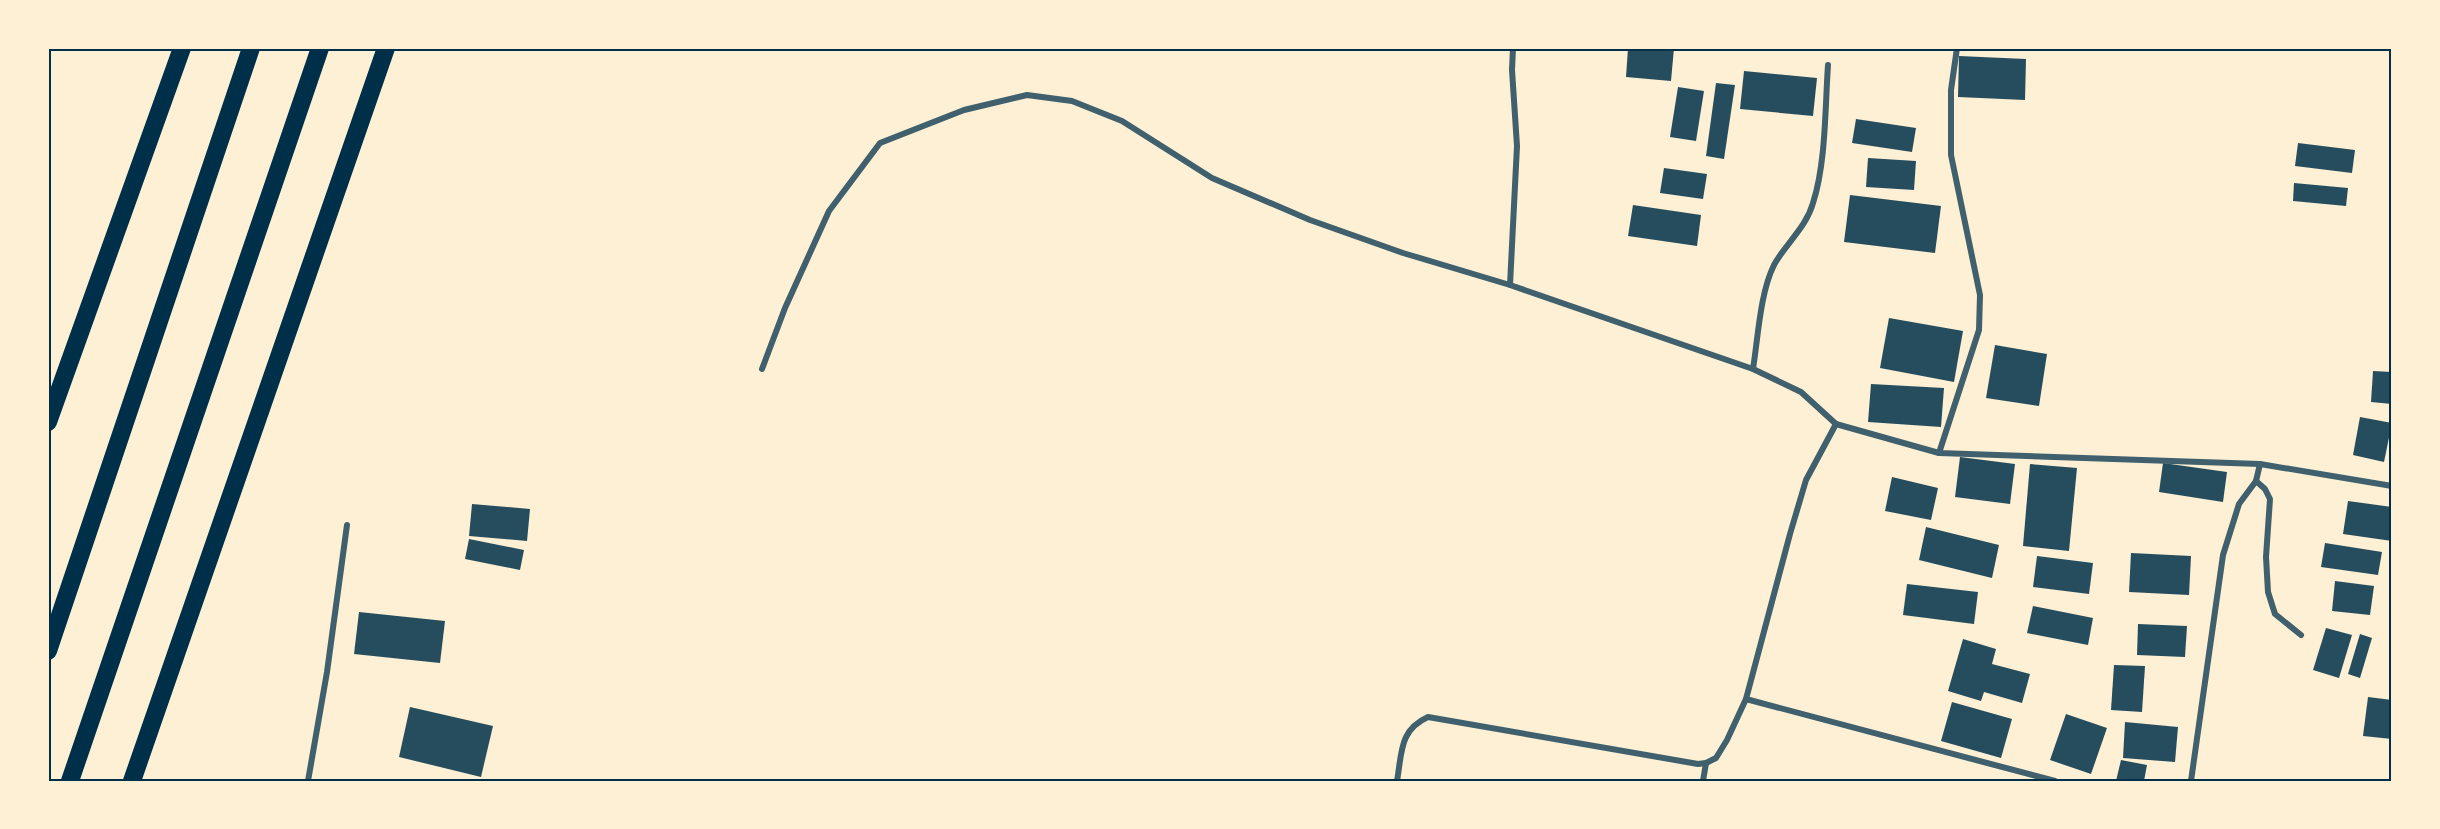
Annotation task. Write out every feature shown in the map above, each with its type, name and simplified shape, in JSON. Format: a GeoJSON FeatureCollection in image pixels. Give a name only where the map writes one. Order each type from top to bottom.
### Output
{"type":"FeatureCollection","features":[{"type":"Feature","properties":{"kind":"highway"},"geometry":{"type":"LineString","coordinates":[[48,422],[182,48]]}},
{"type":"Feature","properties":{"kind":"highway"},"geometry":{"type":"LineString","coordinates":[[48,651],[251,48]]}},
{"type":"Feature","properties":{"kind":"highway"},"geometry":{"type":"LineString","coordinates":[[70,781],[320,48]]}},
{"type":"Feature","properties":{"kind":"highway"},"geometry":{"type":"LineString","coordinates":[[132,781],[386,48]]}},
{"type":"Feature","properties":{"kind":"street"},"geometry":{"type":"LineString","coordinates":[[1510,285],[1517,146],[1512,70],[1513,48]]}},
{"type":"Feature","properties":{"kind":"street"},"geometry":{"type":"LineString","coordinates":[[1939,453],[1979,330],[1980,296],[1951,155],[1951,90],[1957,48]]}},
{"type":"Feature","properties":{"kind":"street"},"geometry":{"type":"LineString","coordinates":[[1753,369],[1766,291],[1774,266],[1802,228],[1813,204],[1820,171],[1828,65]]}},
{"type":"Feature","properties":{"kind":"street"},"geometry":{"type":"LineString","coordinates":[[762,369],[785,308],[828,211],[880,143],[964,110],[1027,95],[1072,101],[1122,121],[1212,178],[1310,220],[1403,253],[1510,285],[1753,369],[1801,392],[1836,424],[1939,453],[2260,464],[2392,486]]}},
{"type":"Feature","properties":{"kind":"street"},"geometry":{"type":"LineString","coordinates":[[1398,781],[1407,733],[1410,727],[1428,717],[1698,764],[1716,758],[1727,741],[1746,699],[1806,480],[1836,424]]}},
{"type":"Feature","properties":{"kind":"street"},"geometry":{"type":"LineString","coordinates":[[2191,781],[2223,555],[2239,504],[2256,481],[2260,464]]}},
{"type":"Feature","properties":{"kind":"street"},"geometry":{"type":"LineString","coordinates":[[2256,481],[2265,489],[2270,499],[2266,557],[2268,592],[2275,614],[2301,635]]}},
{"type":"Feature","properties":{"kind":"street"},"geometry":{"type":"LineString","coordinates":[[308,781],[327,672],[347,525]]}},
{"type":"Feature","properties":{"kind":"street"},"geometry":{"type":"LineString","coordinates":[[1746,699],[2055,781]]}},
{"type":"Feature","properties":{"kind":"street"},"geometry":{"type":"LineString","coordinates":[[1703,781],[1706,763]]}},
{"type":"Feature","properties":{"kind":"building"},"geometry":{"type":"Polygon","coordinates":[[[1628,48],[1674,48],[1671,81],[1626,77],[1628,48]]]}},
{"type":"Feature","properties":{"kind":"building"},"geometry":{"type":"Polygon","coordinates":[[[1959,56],[2026,59],[2025,100],[1958,97],[1959,56]]]}},
{"type":"Feature","properties":{"kind":"building"},"geometry":{"type":"Polygon","coordinates":[[[1744,71],[1817,78],[1813,116],[1740,109],[1744,71]]]}},
{"type":"Feature","properties":{"kind":"building"},"geometry":{"type":"Polygon","coordinates":[[[1716,83],[1735,85],[1724,159],[1706,156],[1716,83]]]}},
{"type":"Feature","properties":{"kind":"building"},"geometry":{"type":"Polygon","coordinates":[[[1678,87],[1704,91],[1696,141],[1670,137],[1678,87]]]}},
{"type":"Feature","properties":{"kind":"building"},"geometry":{"type":"Polygon","coordinates":[[[1856,119],[1916,128],[1912,152],[1852,143],[1856,119]]]}},
{"type":"Feature","properties":{"kind":"building"},"geometry":{"type":"Polygon","coordinates":[[[2298,143],[2355,150],[2352,173],[2295,166],[2298,143]]]}},
{"type":"Feature","properties":{"kind":"building"},"geometry":{"type":"Polygon","coordinates":[[[1868,158],[1916,161],[1914,190],[1866,187],[1868,158]]]}},
{"type":"Feature","properties":{"kind":"building"},"geometry":{"type":"Polygon","coordinates":[[[1664,168],[1707,174],[1703,199],[1660,193],[1664,168]]]}},
{"type":"Feature","properties":{"kind":"building"},"geometry":{"type":"Polygon","coordinates":[[[2294,183],[2348,188],[2346,206],[2293,201],[2294,183]]]}},
{"type":"Feature","properties":{"kind":"building"},"geometry":{"type":"Polygon","coordinates":[[[1850,195],[1941,206],[1935,253],[1844,242],[1850,195]]]}},
{"type":"Feature","properties":{"kind":"building"},"geometry":{"type":"Polygon","coordinates":[[[1633,205],[1701,215],[1697,246],[1628,236],[1633,205]]]}},
{"type":"Feature","properties":{"kind":"building"},"geometry":{"type":"Polygon","coordinates":[[[1889,318],[1963,331],[1954,382],[1880,368],[1889,318]]]}},
{"type":"Feature","properties":{"kind":"building"},"geometry":{"type":"Polygon","coordinates":[[[1995,345],[2047,354],[2039,406],[1986,398],[1995,345]]]}},
{"type":"Feature","properties":{"kind":"building"},"geometry":{"type":"Polygon","coordinates":[[[2373,371],[2392,372],[2392,404],[2371,402],[2373,371]]]}},
{"type":"Feature","properties":{"kind":"building"},"geometry":{"type":"Polygon","coordinates":[[[1871,384],[1944,388],[1941,427],[1868,422],[1871,384]]]}},
{"type":"Feature","properties":{"kind":"building"},"geometry":{"type":"Polygon","coordinates":[[[2360,417],[2392,423],[2384,462],[2353,455],[2360,417]]]}},
{"type":"Feature","properties":{"kind":"building"},"geometry":{"type":"Polygon","coordinates":[[[1960,457],[2015,464],[2010,504],[1955,497],[1960,457]]]}},
{"type":"Feature","properties":{"kind":"building"},"geometry":{"type":"Polygon","coordinates":[[[2163,463],[2227,472],[2223,502],[2159,492],[2163,463]]]}},
{"type":"Feature","properties":{"kind":"building"},"geometry":{"type":"Polygon","coordinates":[[[2030,464],[2077,468],[2069,551],[2023,546],[2030,464]]]}},
{"type":"Feature","properties":{"kind":"building"},"geometry":{"type":"Polygon","coordinates":[[[1892,477],[1938,488],[1931,520],[1885,511],[1892,477]]]}},
{"type":"Feature","properties":{"kind":"building"},"geometry":{"type":"Polygon","coordinates":[[[2348,501],[2392,507],[2392,541],[2343,534],[2348,501]]]}},
{"type":"Feature","properties":{"kind":"building"},"geometry":{"type":"Polygon","coordinates":[[[472,504],[530,509],[527,541],[469,536],[472,504]]]}},
{"type":"Feature","properties":{"kind":"building"},"geometry":{"type":"Polygon","coordinates":[[[1926,527],[1999,545],[1992,578],[1919,560],[1926,527]]]}},
{"type":"Feature","properties":{"kind":"building"},"geometry":{"type":"Polygon","coordinates":[[[469,539],[524,550],[520,570],[465,559],[469,539]]]}},
{"type":"Feature","properties":{"kind":"building"},"geometry":{"type":"Polygon","coordinates":[[[2325,543],[2382,552],[2378,575],[2321,567],[2325,543]]]}},
{"type":"Feature","properties":{"kind":"building"},"geometry":{"type":"Polygon","coordinates":[[[2131,553],[2191,556],[2189,595],[2129,592],[2131,553]]]}},
{"type":"Feature","properties":{"kind":"building"},"geometry":{"type":"Polygon","coordinates":[[[2037,556],[2093,563],[2089,594],[2033,587],[2037,556]]]}},
{"type":"Feature","properties":{"kind":"building"},"geometry":{"type":"Polygon","coordinates":[[[2335,581],[2374,586],[2370,615],[2332,611],[2335,581]]]}},
{"type":"Feature","properties":{"kind":"building"},"geometry":{"type":"Polygon","coordinates":[[[1907,584],[1978,592],[1974,624],[1903,615],[1907,584]]]}},
{"type":"Feature","properties":{"kind":"building"},"geometry":{"type":"Polygon","coordinates":[[[2033,606],[2093,618],[2088,645],[2027,633],[2033,606]]]}},
{"type":"Feature","properties":{"kind":"building"},"geometry":{"type":"Polygon","coordinates":[[[359,612],[445,621],[440,663],[354,654],[359,612]]]}},
{"type":"Feature","properties":{"kind":"building"},"geometry":{"type":"Polygon","coordinates":[[[2138,624],[2187,626],[2185,657],[2137,655],[2138,624]]]}},
{"type":"Feature","properties":{"kind":"building"},"geometry":{"type":"Polygon","coordinates":[[[2326,628],[2352,635],[2339,678],[2313,670],[2326,628]]]}},
{"type":"Feature","properties":{"kind":"building"},"geometry":{"type":"Polygon","coordinates":[[[2360,634],[2372,638],[2360,678],[2348,674],[2360,634]]]}},
{"type":"Feature","properties":{"kind":"building"},"geometry":{"type":"Polygon","coordinates":[[[1963,639],[1996,649],[1992,664],[2030,674],[2022,703],[1984,692],[1981,701],[1948,691],[1963,639]]]}},
{"type":"Feature","properties":{"kind":"building"},"geometry":{"type":"Polygon","coordinates":[[[2114,665],[2145,666],[2142,712],[2111,710],[2114,665]]]}},
{"type":"Feature","properties":{"kind":"building"},"geometry":{"type":"Polygon","coordinates":[[[2368,697],[2392,700],[2392,739],[2363,736],[2368,697]]]}},
{"type":"Feature","properties":{"kind":"building"},"geometry":{"type":"Polygon","coordinates":[[[1952,702],[2012,719],[2001,758],[1941,741],[1952,702]]]}},
{"type":"Feature","properties":{"kind":"building"},"geometry":{"type":"Polygon","coordinates":[[[410,707],[493,726],[481,777],[399,757],[410,707]]]}},
{"type":"Feature","properties":{"kind":"building"},"geometry":{"type":"Polygon","coordinates":[[[2066,714],[2107,728],[2091,774],[2050,760],[2066,714]]]}},
{"type":"Feature","properties":{"kind":"building"},"geometry":{"type":"Polygon","coordinates":[[[2125,722],[2178,727],[2175,762],[2123,758],[2125,722]]]}},
{"type":"Feature","properties":{"kind":"building"},"geometry":{"type":"Polygon","coordinates":[[[2121,760],[2147,765],[2144,781],[2116,781],[2121,760]]]}}]}
